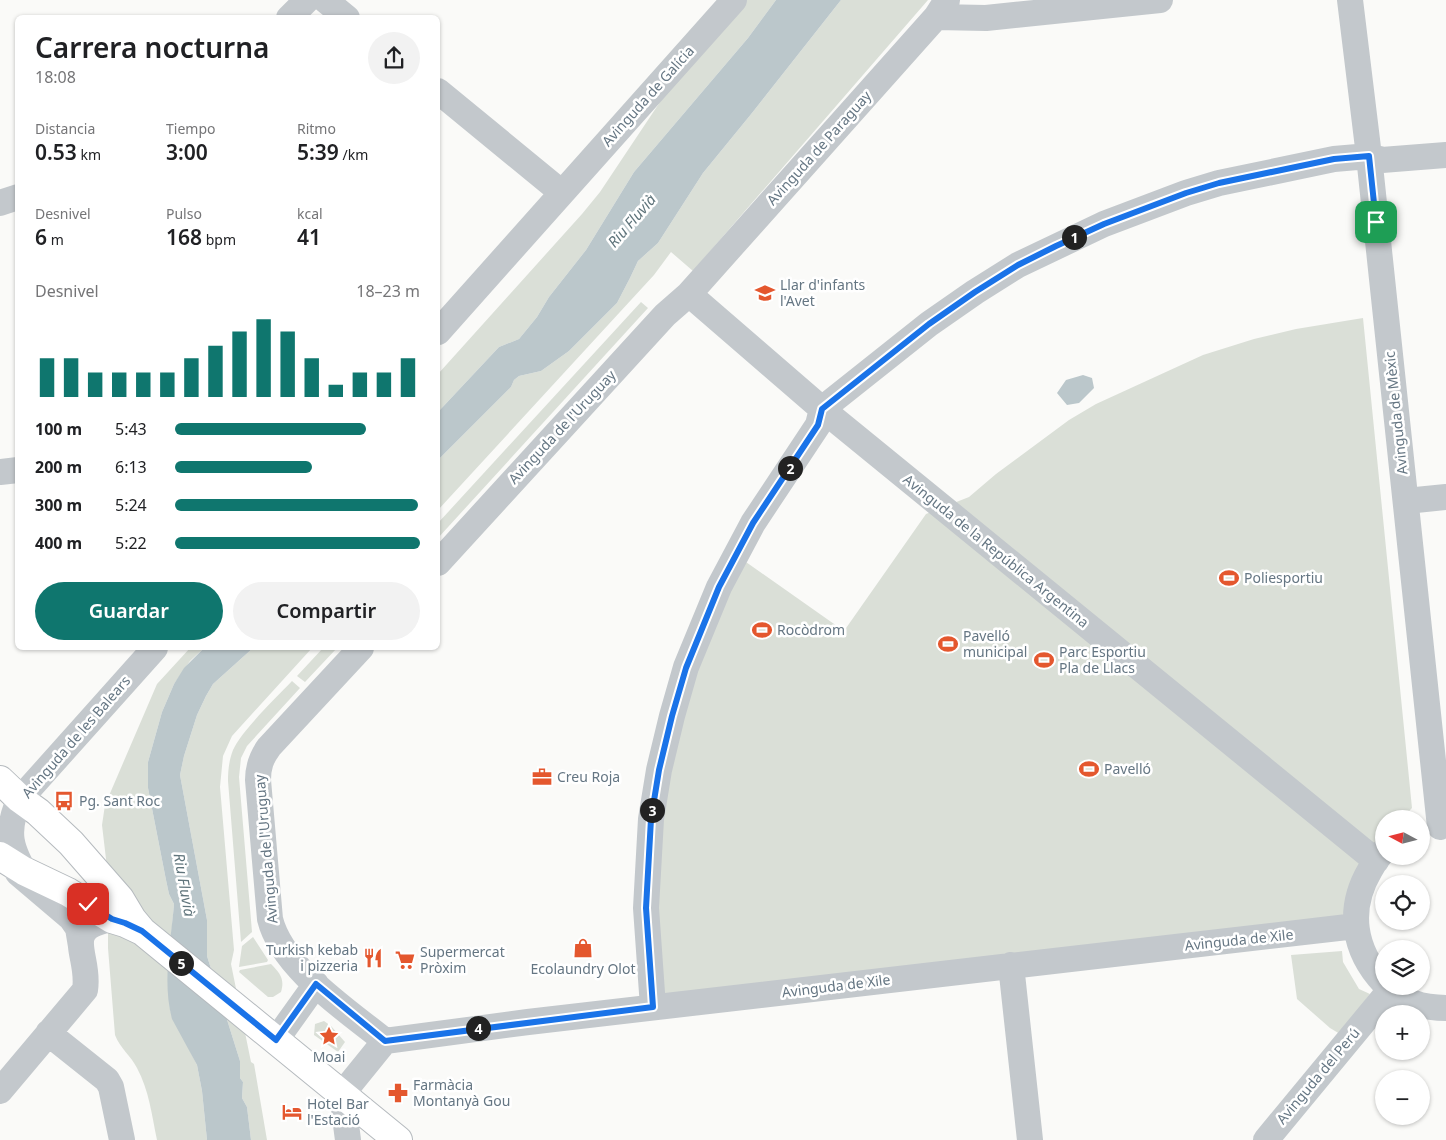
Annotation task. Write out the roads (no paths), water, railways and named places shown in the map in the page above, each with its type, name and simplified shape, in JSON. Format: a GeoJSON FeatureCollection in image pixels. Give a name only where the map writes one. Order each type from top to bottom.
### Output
{"type":"FeatureCollection","features":[{"type":"Feature","properties":{"kind":"main road"},"geometry":{"type":"LineString","coordinates":[[0,780],[71,842],[120,899],[142,931],[398,1140]]}},
{"type":"Feature","properties":{"kind":"main road"},"geometry":{"type":"LineString","coordinates":[[0,857],[29,879],[68,892],[112,919],[142,931]]}},
{"type":"Feature","properties":{"kind":"street"},"geometry":{"type":"LineString","coordinates":[[292,15],[307,0]]}},
{"type":"Feature","properties":{"kind":"street"},"geometry":{"type":"LineString","coordinates":[[325,0],[343,15]]}},
{"type":"Feature","properties":{"kind":"street","name":"Avinguda de Galícia"},"geometry":{"type":"LineString","coordinates":[[561,192],[734,0]]}},
{"type":"Feature","properties":{"kind":"street"},"geometry":{"type":"LineString","coordinates":[[942,8],[986,18],[1160,0]]}},
{"type":"Feature","properties":{"kind":"street","name":"Avinguda de Mèxic"},"geometry":{"type":"LineString","coordinates":[[1350,0],[1369,156],[1406,502],[1436,828]]}},
{"type":"Feature","properties":{"kind":"street","name":"Avinguda de Paraguay"},"geometry":{"type":"LineString","coordinates":[[689,294],[942,8]]}},
{"type":"Feature","properties":{"kind":"street"},"geometry":{"type":"LineString","coordinates":[[440,330],[561,192],[442,102]]}},
{"type":"Feature","properties":{"kind":"street"},"geometry":{"type":"LineString","coordinates":[[653,1007],[646,908],[651,819],[659,770],[672,716],[686,668],[719,587],[753,523],[818,425],[822,409],[937,319],[1018,265],[1104,224],[1186,193],[1334,159],[1369,156],[1382,160],[1446,155]]}},
{"type":"Feature","properties":{"kind":"street"},"geometry":{"type":"LineString","coordinates":[[0,203],[15,198]]}},
{"type":"Feature","properties":{"kind":"street","name":"Avinguda de la República Argentina"},"geometry":{"type":"LineString","coordinates":[[689,294],[822,409],[1375,852]]}},
{"type":"Feature","properties":{"kind":"street","name":"Avinguda de l'Uruguay"},"geometry":{"type":"LineString","coordinates":[[440,561],[665,315],[689,294]]}},
{"type":"Feature","properties":{"kind":"street"},"geometry":{"type":"LineString","coordinates":[[0,472],[15,470]]}},
{"type":"Feature","properties":{"kind":"street"},"geometry":{"type":"LineString","coordinates":[[1406,502],[1446,497]]}},
{"type":"Feature","properties":{"kind":"street","name":"Avinguda de les Balears"},"geometry":{"type":"LineString","coordinates":[[29,879],[15,854],[11,827],[13,813],[20,799],[153,650]]}},
{"type":"Feature","properties":{"kind":"street","name":"Avinguda de l'Uruguay"},"geometry":{"type":"LineString","coordinates":[[359,650],[269,747],[263,755],[258,772],[272,928],[287,953],[316,984],[385,1041]]}},
{"type":"Feature","properties":{"kind":"street"},"geometry":{"type":"LineString","coordinates":[[1375,864],[1360,890],[1356,926],[1357,935],[1366,960],[1375,973]]}},
{"type":"Feature","properties":{"kind":"street"},"geometry":{"type":"LineString","coordinates":[[0,1091],[85,990],[86,981],[78,928],[71,918],[29,879]]}},
{"type":"Feature","properties":{"kind":"street"},"geometry":{"type":"LineString","coordinates":[[81,946],[82,934],[88,927],[98,922],[112,919]]}},
{"type":"Feature","properties":{"kind":"street","name":"Avinguda de Xile"},"geometry":{"type":"LineString","coordinates":[[385,1041],[653,1007],[1356,926]]}},
{"type":"Feature","properties":{"kind":"street"},"geometry":{"type":"LineString","coordinates":[[1011,965],[1030,1140]]}},
{"type":"Feature","properties":{"kind":"street"},"geometry":{"type":"LineString","coordinates":[[276,1040],[316,984]]}},
{"type":"Feature","properties":{"kind":"street","name":"Avinguda del Perú"},"geometry":{"type":"LineString","coordinates":[[1266,1140],[1380,995]]}},
{"type":"Feature","properties":{"kind":"street"},"geometry":{"type":"LineString","coordinates":[[1402,995],[1417,1004],[1446,1008]]}},
{"type":"Feature","properties":{"kind":"street"},"geometry":{"type":"LineString","coordinates":[[48,1033],[107,1080],[111,1087],[122,1140]]}},
{"type":"Feature","properties":{"kind":"street"},"geometry":{"type":"LineString","coordinates":[[348,1140],[342,1094],[385,1041]]}},
{"type":"Feature","properties":{"kind":"water","name":"Riu Fluvià"},"geometry":{"type":"Polygon","coordinates":[[[776,0],[841,0],[703,173],[658,243],[638,261],[617,303],[569,351],[541,371],[519,376],[514,380],[511,387],[440,458],[440,410],[499,347],[519,339],[586,250],[634,172],[748,38],[776,0]]]}},
{"type":"Feature","properties":{"kind":"water"},"geometry":{"type":"Polygon","coordinates":[[[1083,375],[1092,378],[1094,388],[1079,403],[1067,405],[1057,393],[1066,380],[1083,375]]]}},
{"type":"Feature","properties":{"kind":"water","name":"Riu Fluvià"},"geometry":{"type":"Polygon","coordinates":[[[202,650],[251,650],[213,684],[206,696],[197,715],[180,775],[207,920],[207,956],[240,1061],[240,1078],[243,1082],[242,1098],[247,1107],[251,1140],[207,1140],[202,1091],[197,1065],[172,1019],[169,1005],[167,976],[174,904],[169,894],[148,788],[148,762],[162,712],[174,684],[184,668],[202,650]]]}},
{"type":"Feature","properties":{"kind":"place","name":"Llar d'infants l'Avet"},"geometry":{"type":"Point","coordinates":[765,293]}},
{"type":"Feature","properties":{"kind":"place","name":"Poliesportiu"},"geometry":{"type":"Point","coordinates":[1229,578]}},
{"type":"Feature","properties":{"kind":"place","name":"Rocòdrom"},"geometry":{"type":"Point","coordinates":[762,630]}},
{"type":"Feature","properties":{"kind":"place","name":"Pavelló municipal"},"geometry":{"type":"Point","coordinates":[948,644]}},
{"type":"Feature","properties":{"kind":"place","name":"Parc Esportiu Pla de Llacs"},"geometry":{"type":"Point","coordinates":[1044,660]}},
{"type":"Feature","properties":{"kind":"place","name":"Pavelló"},"geometry":{"type":"Point","coordinates":[1089,769]}},
{"type":"Feature","properties":{"kind":"place","name":"Creu Roja"},"geometry":{"type":"Point","coordinates":[542,777]}},
{"type":"Feature","properties":{"kind":"place","name":"Pg. Sant Roc"},"geometry":{"type":"Point","coordinates":[64,801]}},
{"type":"Feature","properties":{"kind":"place","name":"Ecolaundry Olot"},"geometry":{"type":"Point","coordinates":[583,948]}},
{"type":"Feature","properties":{"kind":"place","name":"Turkish kebab i pizzeria"},"geometry":{"type":"Point","coordinates":[373,958]}},
{"type":"Feature","properties":{"kind":"place","name":"Supermercat Pròxim"},"geometry":{"type":"Point","coordinates":[405,960]}},
{"type":"Feature","properties":{"kind":"place","name":"Moai"},"geometry":{"type":"Point","coordinates":[329,1036]}},
{"type":"Feature","properties":{"kind":"place","name":"Farmàcia Montanyà Gou"},"geometry":{"type":"Point","coordinates":[398,1093]}},
{"type":"Feature","properties":{"kind":"place","name":"Hotel Bar l'Estació"},"geometry":{"type":"Point","coordinates":[292,1112]}}]}
